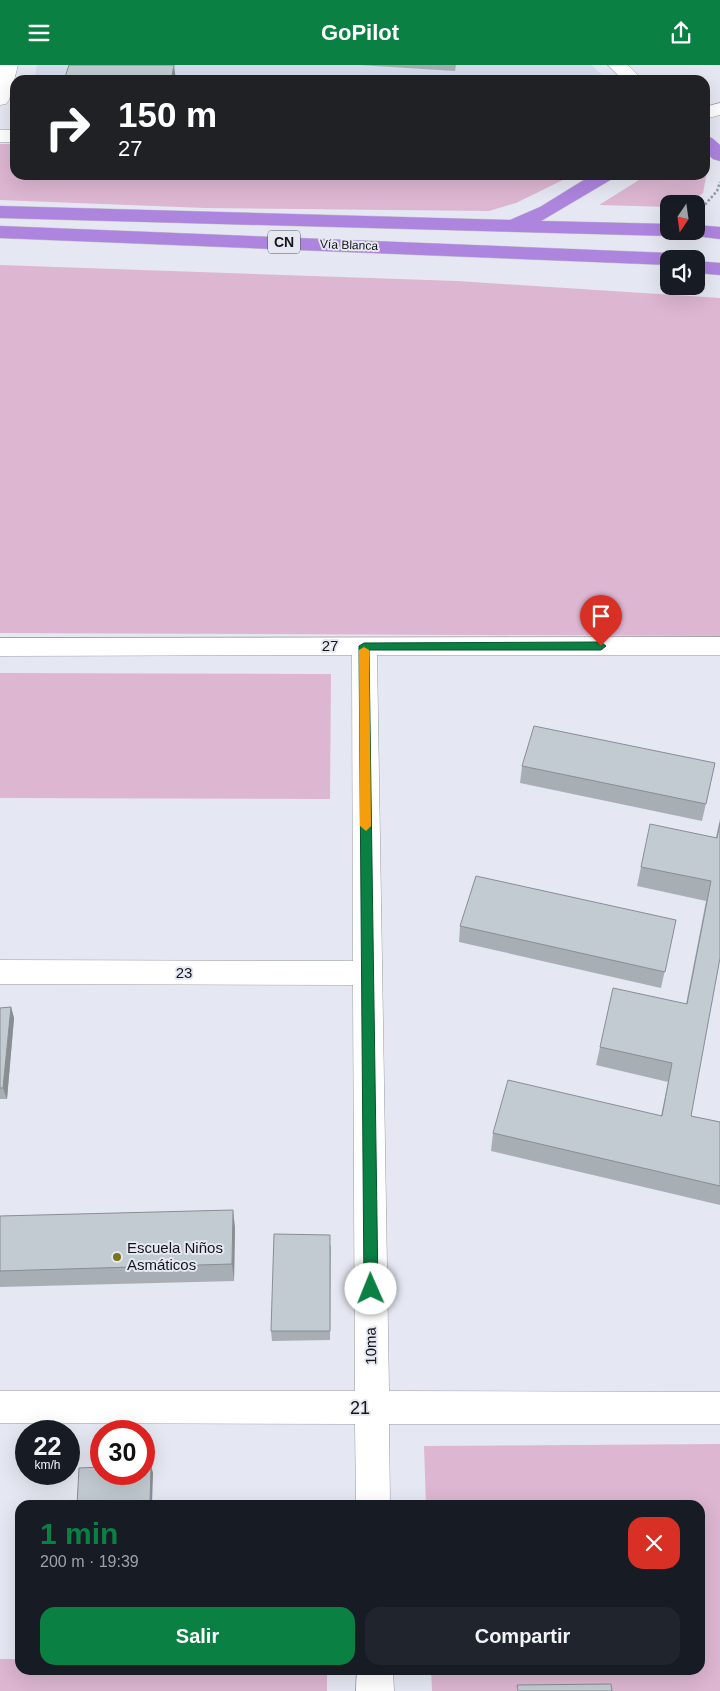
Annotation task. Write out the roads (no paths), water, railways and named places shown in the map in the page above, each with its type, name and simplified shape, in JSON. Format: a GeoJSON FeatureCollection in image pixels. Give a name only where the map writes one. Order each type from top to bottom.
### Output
{"type":"FeatureCollection","features":[{"type":"Feature","properties":{"kind":"highway"},"geometry":{"type":"LineString","coordinates":[[710,146],[720,155]]}},
{"type":"Feature","properties":{"kind":"highway"},"geometry":{"type":"LineString","coordinates":[[511,226],[547,211],[597,180]]}},
{"type":"Feature","properties":{"kind":"highway","name":"Vía Blanca"},"geometry":{"type":"LineString","coordinates":[[0,212],[660,230]]}},
{"type":"Feature","properties":{"kind":"highway"},"geometry":{"type":"LineString","coordinates":[[511,226],[568,254]]}},
{"type":"Feature","properties":{"kind":"highway","name":"Vía Blanca"},"geometry":{"type":"LineString","coordinates":[[0,232],[660,259]]}},
{"type":"Feature","properties":{"kind":"highway"},"geometry":{"type":"LineString","coordinates":[[705,232],[720,233]]}},
{"type":"Feature","properties":{"kind":"highway","name":"CN"},"geometry":{"type":"LineString","coordinates":[[568,254],[660,263]]}},
{"type":"Feature","properties":{"kind":"highway"},"geometry":{"type":"LineString","coordinates":[[705,261],[720,262]]}},
{"type":"Feature","properties":{"kind":"highway"},"geometry":{"type":"LineString","coordinates":[[705,268],[720,269]]}},
{"type":"Feature","properties":{"kind":"street"},"geometry":{"type":"LineString","coordinates":[[0,100],[9,65]]}},
{"type":"Feature","properties":{"kind":"street"},"geometry":{"type":"LineString","coordinates":[[617,65],[628,75]]}},
{"type":"Feature","properties":{"kind":"street","name":"10ma"},"geometry":{"type":"LineString","coordinates":[[364,646],[373,1500]]}},
{"type":"Feature","properties":{"kind":"street","name":"27"},"geometry":{"type":"LineString","coordinates":[[0,647],[720,646]]}},
{"type":"Feature","properties":{"kind":"street","name":"23"},"geometry":{"type":"LineString","coordinates":[[0,972],[367,973]]}},
{"type":"Feature","properties":{"kind":"street","name":"21"},"geometry":{"type":"LineString","coordinates":[[0,1407],[720,1408]]}},
{"type":"Feature","properties":{"kind":"street"},"geometry":{"type":"LineString","coordinates":[[375,1675],[375,1691]]}},
{"type":"Feature","properties":{"kind":"place","name":"Escuela Niños Asmáticos"},"geometry":{"type":"Point","coordinates":[117,1257]}}]}
